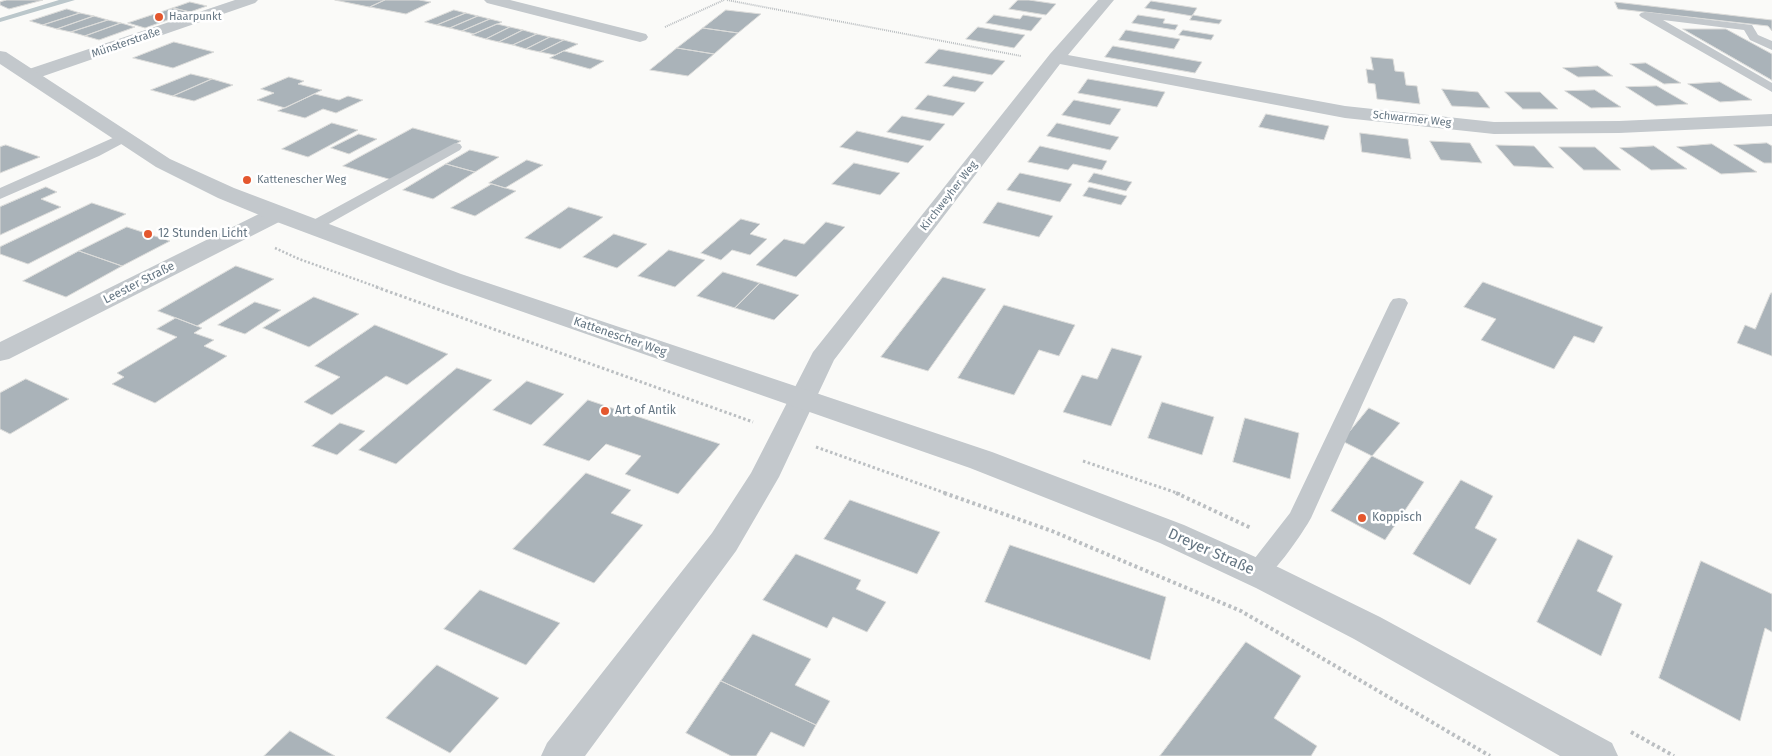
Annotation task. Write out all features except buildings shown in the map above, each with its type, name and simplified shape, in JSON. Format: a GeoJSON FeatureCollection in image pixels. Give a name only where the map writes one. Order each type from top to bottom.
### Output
{"type":"FeatureCollection","features":[{"type":"Feature","properties":{"kind":"street","name":"Münsterstraße"},"geometry":{"type":"LineString","coordinates":[[30,75],[250,0]]}},
{"type":"Feature","properties":{"kind":"street"},"geometry":{"type":"LineString","coordinates":[[492,0],[640,36]]}},
{"type":"Feature","properties":{"kind":"street","name":"Kirchweyher Weg"},"geometry":{"type":"LineString","coordinates":[[801,399],[822,358],[1054,60],[1106,0]]}},
{"type":"Feature","properties":{"kind":"street","name":"Kattenescher Weg"},"geometry":{"type":"LineString","coordinates":[[0,56],[163,163],[277,214],[452,279],[801,399]]}},
{"type":"Feature","properties":{"kind":"street","name":"Schwarmer Weg"},"geometry":{"type":"LineString","coordinates":[[1054,60],[1345,112],[1494,128],[1619,127],[1772,120]]}},
{"type":"Feature","properties":{"kind":"street","name":"Leester Straße"},"geometry":{"type":"LineString","coordinates":[[0,353],[277,214]]}},
{"type":"Feature","properties":{"kind":"street"},"geometry":{"type":"LineString","coordinates":[[561,756],[724,542],[764,477],[801,399]]}},
{"type":"Feature","properties":{"kind":"street","name":"Dreyer Straße"},"geometry":{"type":"LineString","coordinates":[[801,399],[981,460],[1172,534],[1256,572],[1367,628],[1598,756]]}},
{"type":"Feature","properties":{"kind":"lane"},"geometry":{"type":"LineString","coordinates":[[1772,46],[1754,36],[1748,27],[1645,15],[1772,88]]}},
{"type":"Feature","properties":{"kind":"lane"},"geometry":{"type":"LineString","coordinates":[[0,184],[86,149],[124,137]]}},
{"type":"Feature","properties":{"kind":"lane"},"geometry":{"type":"LineString","coordinates":[[0,194],[94,153],[124,137]]}},
{"type":"Feature","properties":{"kind":"lane"},"geometry":{"type":"LineString","coordinates":[[312,227],[455,147]]}},
{"type":"Feature","properties":{"kind":"lane"},"geometry":{"type":"LineString","coordinates":[[1256,572],[1282,542],[1299,518],[1398,303]]}},
{"type":"Feature","properties":{"kind":"path"},"geometry":{"type":"LineString","coordinates":[[640,36],[665,28],[725,0],[1054,60]]}},
{"type":"Feature","properties":{"kind":"path"},"geometry":{"type":"LineString","coordinates":[[241,232],[299,260],[785,433],[812,446],[1052,531],[1241,611],[1490,756]]}},
{"type":"Feature","properties":{"kind":"shaded area"},"geometry":{"type":"Polygon","coordinates":[[[59,0],[75,0],[0,22],[0,18],[59,0]]]}},
{"type":"Feature","properties":{"kind":"place","name":"Haarpunkt"},"geometry":{"type":"Point","coordinates":[159,17]}},
{"type":"Feature","properties":{"kind":"place","name":"Kattenescher Weg"},"geometry":{"type":"Point","coordinates":[247,180]}},
{"type":"Feature","properties":{"kind":"place","name":"12 Stunden Licht"},"geometry":{"type":"Point","coordinates":[148,234]}},
{"type":"Feature","properties":{"kind":"place","name":"Art of Antik"},"geometry":{"type":"Point","coordinates":[605,411]}},
{"type":"Feature","properties":{"kind":"place","name":"Koppisch"},"geometry":{"type":"Point","coordinates":[1362,518]}}]}
